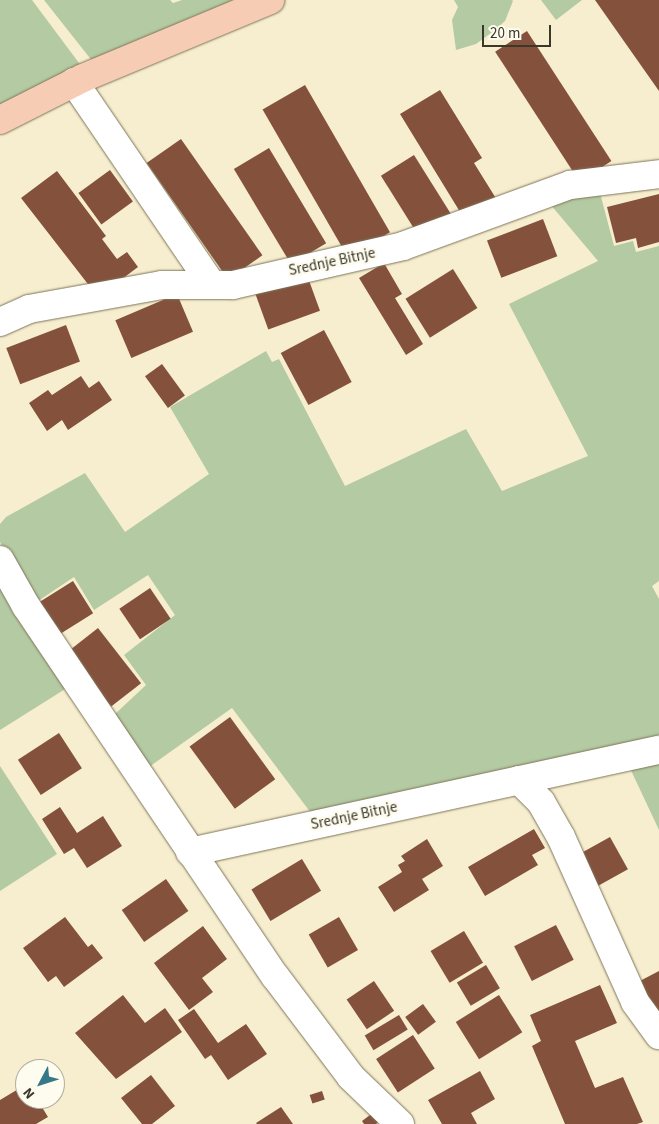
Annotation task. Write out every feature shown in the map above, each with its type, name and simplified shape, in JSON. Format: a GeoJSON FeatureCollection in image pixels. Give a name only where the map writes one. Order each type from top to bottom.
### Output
{"type":"FeatureCollection","features":[{"type":"Feature","properties":{"kind":"main road"},"geometry":{"type":"LineString","coordinates":[[0,120],[74,82],[270,0]]}},
{"type":"Feature","properties":{"kind":"street"},"geometry":{"type":"LineString","coordinates":[[74,82],[212,285]]}},
{"type":"Feature","properties":{"kind":"street","name":"Srednje Bitnje"},"geometry":{"type":"LineString","coordinates":[[0,322],[29,309],[162,285],[233,285],[403,246],[570,185],[659,174]]}},
{"type":"Feature","properties":{"kind":"street"},"geometry":{"type":"LineString","coordinates":[[0,560],[26,606],[275,976],[351,1077],[400,1124]]}},
{"type":"Feature","properties":{"kind":"street","name":"Srednje Bitnje"},"geometry":{"type":"LineString","coordinates":[[190,852],[659,750]]}},
{"type":"Feature","properties":{"kind":"street"},"geometry":{"type":"LineString","coordinates":[[519,780],[541,802],[562,837],[635,1002],[659,1035]]}},
{"type":"Feature","properties":{"kind":"green space"},"geometry":{"type":"Polygon","coordinates":[[[0,0],[32,0],[82,67],[0,108],[0,0]]]}},
{"type":"Feature","properties":{"kind":"green space"},"geometry":{"type":"Polygon","coordinates":[[[44,0],[170,0],[173,3],[182,0],[234,0],[93,62],[44,0]]]}},
{"type":"Feature","properties":{"kind":"green space"},"geometry":{"type":"Polygon","coordinates":[[[454,0],[513,1],[505,21],[495,30],[476,44],[456,50],[452,20],[458,7],[454,0]]]}},
{"type":"Feature","properties":{"kind":"green space"},"geometry":{"type":"Polygon","coordinates":[[[541,0],[582,0],[556,20],[541,0]]]}},
{"type":"Feature","properties":{"kind":"green space"},"geometry":{"type":"Polygon","coordinates":[[[600,193],[614,246],[633,241],[636,252],[659,246],[659,581],[652,586],[659,599],[659,743],[314,817],[232,708],[149,767],[114,715],[146,685],[124,655],[175,615],[148,575],[94,610],[74,577],[35,603],[0,542],[0,524],[6,517],[85,473],[125,532],[209,474],[170,407],[266,351],[272,362],[279,359],[345,486],[466,429],[502,491],[588,456],[509,304],[598,261],[550,204],[600,193]]]}},
{"type":"Feature","properties":{"kind":"green space"},"geometry":{"type":"Polygon","coordinates":[[[0,579],[70,686],[0,730],[0,579]]]}},
{"type":"Feature","properties":{"kind":"green space"},"geometry":{"type":"Polygon","coordinates":[[[659,755],[659,830],[628,764],[659,755]]]}},
{"type":"Feature","properties":{"kind":"green space"},"geometry":{"type":"Polygon","coordinates":[[[0,766],[57,854],[0,891],[0,766]]]}},
{"type":"Feature","properties":{"kind":"building"},"geometry":{"type":"Polygon","coordinates":[[[595,0],[659,0],[659,91],[595,0]]]}},
{"type":"Feature","properties":{"kind":"building"},"geometry":{"type":"Polygon","coordinates":[[[527,31],[611,161],[580,182],[495,52],[527,31]]]}},
{"type":"Feature","properties":{"kind":"building"},"geometry":{"type":"Polygon","coordinates":[[[305,85],[390,232],[348,257],[263,110],[305,85]]]}},
{"type":"Feature","properties":{"kind":"building"},"geometry":{"type":"Polygon","coordinates":[[[440,90],[482,158],[474,163],[497,200],[465,220],[400,114],[440,90]]]}},
{"type":"Feature","properties":{"kind":"building"},"geometry":{"type":"Polygon","coordinates":[[[181,139],[262,255],[228,279],[147,163],[181,139]]]}},
{"type":"Feature","properties":{"kind":"building"},"geometry":{"type":"Polygon","coordinates":[[[269,148],[326,243],[291,264],[234,169],[269,148]]]}},
{"type":"Feature","properties":{"kind":"building"},"geometry":{"type":"Polygon","coordinates":[[[414,155],[451,214],[418,235],[381,176],[414,155]]]}},
{"type":"Feature","properties":{"kind":"building"},"geometry":{"type":"Polygon","coordinates":[[[110,170],[133,202],[101,224],[78,193],[110,170]]]}},
{"type":"Feature","properties":{"kind":"building"},"geometry":{"type":"Polygon","coordinates":[[[57,171],[106,236],[102,239],[117,259],[127,252],[138,267],[98,297],[21,198],[57,171]]]}},
{"type":"Feature","properties":{"kind":"building"},"geometry":{"type":"Polygon","coordinates":[[[659,194],[659,242],[638,248],[636,238],[616,243],[607,207],[659,194]]]}},
{"type":"Feature","properties":{"kind":"building"},"geometry":{"type":"Polygon","coordinates":[[[543,219],[557,256],[501,278],[487,241],[543,219]]]}},
{"type":"Feature","properties":{"kind":"building"},"geometry":{"type":"Polygon","coordinates":[[[384,263],[402,294],[395,298],[423,344],[406,355],[359,278],[384,263]]]}},
{"type":"Feature","properties":{"kind":"building"},"geometry":{"type":"Polygon","coordinates":[[[453,269],[477,308],[430,338],[406,299],[453,269]]]}},
{"type":"Feature","properties":{"kind":"building"},"geometry":{"type":"Polygon","coordinates":[[[307,275],[320,311],[268,330],[255,294],[307,275]]]}},
{"type":"Feature","properties":{"kind":"building"},"geometry":{"type":"Polygon","coordinates":[[[177,294],[193,332],[131,358],[115,320],[177,294]]]}},
{"type":"Feature","properties":{"kind":"building"},"geometry":{"type":"Polygon","coordinates":[[[66,325],[80,361],[20,384],[6,348],[66,325]]]}},
{"type":"Feature","properties":{"kind":"building"},"geometry":{"type":"Polygon","coordinates":[[[324,330],[352,382],[308,405],[281,353],[324,330]]]}},
{"type":"Feature","properties":{"kind":"building"},"geometry":{"type":"Polygon","coordinates":[[[162,364],[185,396],[168,408],[145,376],[162,364]]]}},
{"type":"Feature","properties":{"kind":"building"},"geometry":{"type":"Polygon","coordinates":[[[81,376],[89,388],[99,381],[112,400],[68,430],[62,420],[47,431],[29,403],[48,390],[52,395],[81,376]]]}},
{"type":"Feature","properties":{"kind":"building"},"geometry":{"type":"Polygon","coordinates":[[[73,581],[93,613],[60,634],[40,602],[73,581]]]}},
{"type":"Feature","properties":{"kind":"building"},"geometry":{"type":"Polygon","coordinates":[[[150,588],[171,619],[140,639],[119,609],[150,588]]]}},
{"type":"Feature","properties":{"kind":"building"},"geometry":{"type":"Polygon","coordinates":[[[98,628],[141,683],[111,707],[68,651],[98,628]]]}},
{"type":"Feature","properties":{"kind":"building"},"geometry":{"type":"Polygon","coordinates":[[[230,717],[275,779],[235,809],[190,746],[230,717]]]}},
{"type":"Feature","properties":{"kind":"building"},"geometry":{"type":"Polygon","coordinates":[[[59,733],[82,768],[41,795],[18,760],[59,733]]]}},
{"type":"Feature","properties":{"kind":"building"},"geometry":{"type":"Polygon","coordinates":[[[60,807],[77,833],[103,816],[122,846],[87,868],[74,848],[64,854],[42,819],[60,807]]]}},
{"type":"Feature","properties":{"kind":"building"},"geometry":{"type":"Polygon","coordinates":[[[534,829],[545,848],[532,855],[538,865],[485,896],[468,867],[534,829]]]}},
{"type":"Feature","properties":{"kind":"building"},"geometry":{"type":"Polygon","coordinates":[[[610,837],[628,869],[596,887],[578,855],[610,837]]]}},
{"type":"Feature","properties":{"kind":"building"},"geometry":{"type":"Polygon","coordinates":[[[427,839],[443,866],[422,879],[429,890],[394,912],[378,887],[402,872],[398,865],[405,861],[401,856],[427,839]]]}},
{"type":"Feature","properties":{"kind":"building"},"geometry":{"type":"Polygon","coordinates":[[[302,859],[321,891],[270,921],[251,889],[302,859]]]}},
{"type":"Feature","properties":{"kind":"building"},"geometry":{"type":"Polygon","coordinates":[[[166,879],[188,911],[144,942],[122,910],[166,879]]]}},
{"type":"Feature","properties":{"kind":"building"},"geometry":{"type":"Polygon","coordinates":[[[65,917],[88,947],[92,944],[103,958],[64,987],[56,976],[48,982],[23,948],[65,917]]]}},
{"type":"Feature","properties":{"kind":"building"},"geometry":{"type":"Polygon","coordinates":[[[339,917],[358,950],[328,967],[309,934],[339,917]]]}},
{"type":"Feature","properties":{"kind":"building"},"geometry":{"type":"Polygon","coordinates":[[[556,925],[574,960],[532,981],[514,946],[556,925]]]}},
{"type":"Feature","properties":{"kind":"building"},"geometry":{"type":"Polygon","coordinates":[[[203,926],[227,959],[202,978],[213,992],[189,1010],[154,963],[203,926]]]}},
{"type":"Feature","properties":{"kind":"building"},"geometry":{"type":"Polygon","coordinates":[[[464,931],[483,963],[450,983],[431,951],[464,931]]]}},
{"type":"Feature","properties":{"kind":"building"},"geometry":{"type":"Polygon","coordinates":[[[486,965],[500,988],[471,1006],[457,983],[486,965]]]}},
{"type":"Feature","properties":{"kind":"building"},"geometry":{"type":"Polygon","coordinates":[[[659,971],[659,1011],[652,1015],[636,983],[659,971]]]}},
{"type":"Feature","properties":{"kind":"building"},"geometry":{"type":"Polygon","coordinates":[[[374,981],[394,1011],[367,1029],[347,999],[374,981]]]}},
{"type":"Feature","properties":{"kind":"building"},"geometry":{"type":"Polygon","coordinates":[[[600,985],[617,1023],[575,1041],[595,1088],[623,1077],[643,1122],[637,1124],[565,1124],[532,1046],[541,1041],[530,1015],[600,985]]]}},
{"type":"Feature","properties":{"kind":"building"},"geometry":{"type":"Polygon","coordinates":[[[123,995],[145,1023],[165,1008],[182,1032],[116,1079],[75,1033],[123,995]]]}},
{"type":"Feature","properties":{"kind":"building"},"geometry":{"type":"Polygon","coordinates":[[[499,995],[522,1032],[479,1059],[456,1022],[499,995]]]}},
{"type":"Feature","properties":{"kind":"building"},"geometry":{"type":"Polygon","coordinates":[[[423,1004],[436,1022],[418,1035],[405,1017],[423,1004]]]}},
{"type":"Feature","properties":{"kind":"building"},"geometry":{"type":"Polygon","coordinates":[[[194,1009],[218,1043],[246,1024],[267,1054],[228,1080],[211,1055],[205,1059],[178,1020],[194,1009]]]}},
{"type":"Feature","properties":{"kind":"building"},"geometry":{"type":"Polygon","coordinates":[[[399,1015],[408,1030],[373,1050],[365,1036],[399,1015]]]}},
{"type":"Feature","properties":{"kind":"building"},"geometry":{"type":"Polygon","coordinates":[[[413,1035],[435,1069],[398,1093],[376,1059],[413,1035]]]}},
{"type":"Feature","properties":{"kind":"building"},"geometry":{"type":"Polygon","coordinates":[[[480,1071],[495,1099],[471,1113],[477,1124],[442,1124],[428,1100],[480,1071]]]}},
{"type":"Feature","properties":{"kind":"building"},"geometry":{"type":"Polygon","coordinates":[[[151,1075],[175,1106],[152,1124],[142,1124],[121,1098],[151,1075]]]}},
{"type":"Feature","properties":{"kind":"building"},"geometry":{"type":"Polygon","coordinates":[[[15,1091],[15,1109],[43,1109],[48,1117],[36,1124],[0,1124],[0,1100],[15,1091]]]}},
{"type":"Feature","properties":{"kind":"building"},"geometry":{"type":"Polygon","coordinates":[[[322,1091],[325,1100],[312,1104],[310,1095],[322,1091]]]}},
{"type":"Feature","properties":{"kind":"building"},"geometry":{"type":"Polygon","coordinates":[[[281,1107],[293,1124],[256,1123],[281,1107]]]}},
{"type":"Feature","properties":{"kind":"building"},"geometry":{"type":"Polygon","coordinates":[[[374,1112],[381,1120],[376,1124],[364,1124],[362,1121],[374,1112]]]}}]}
